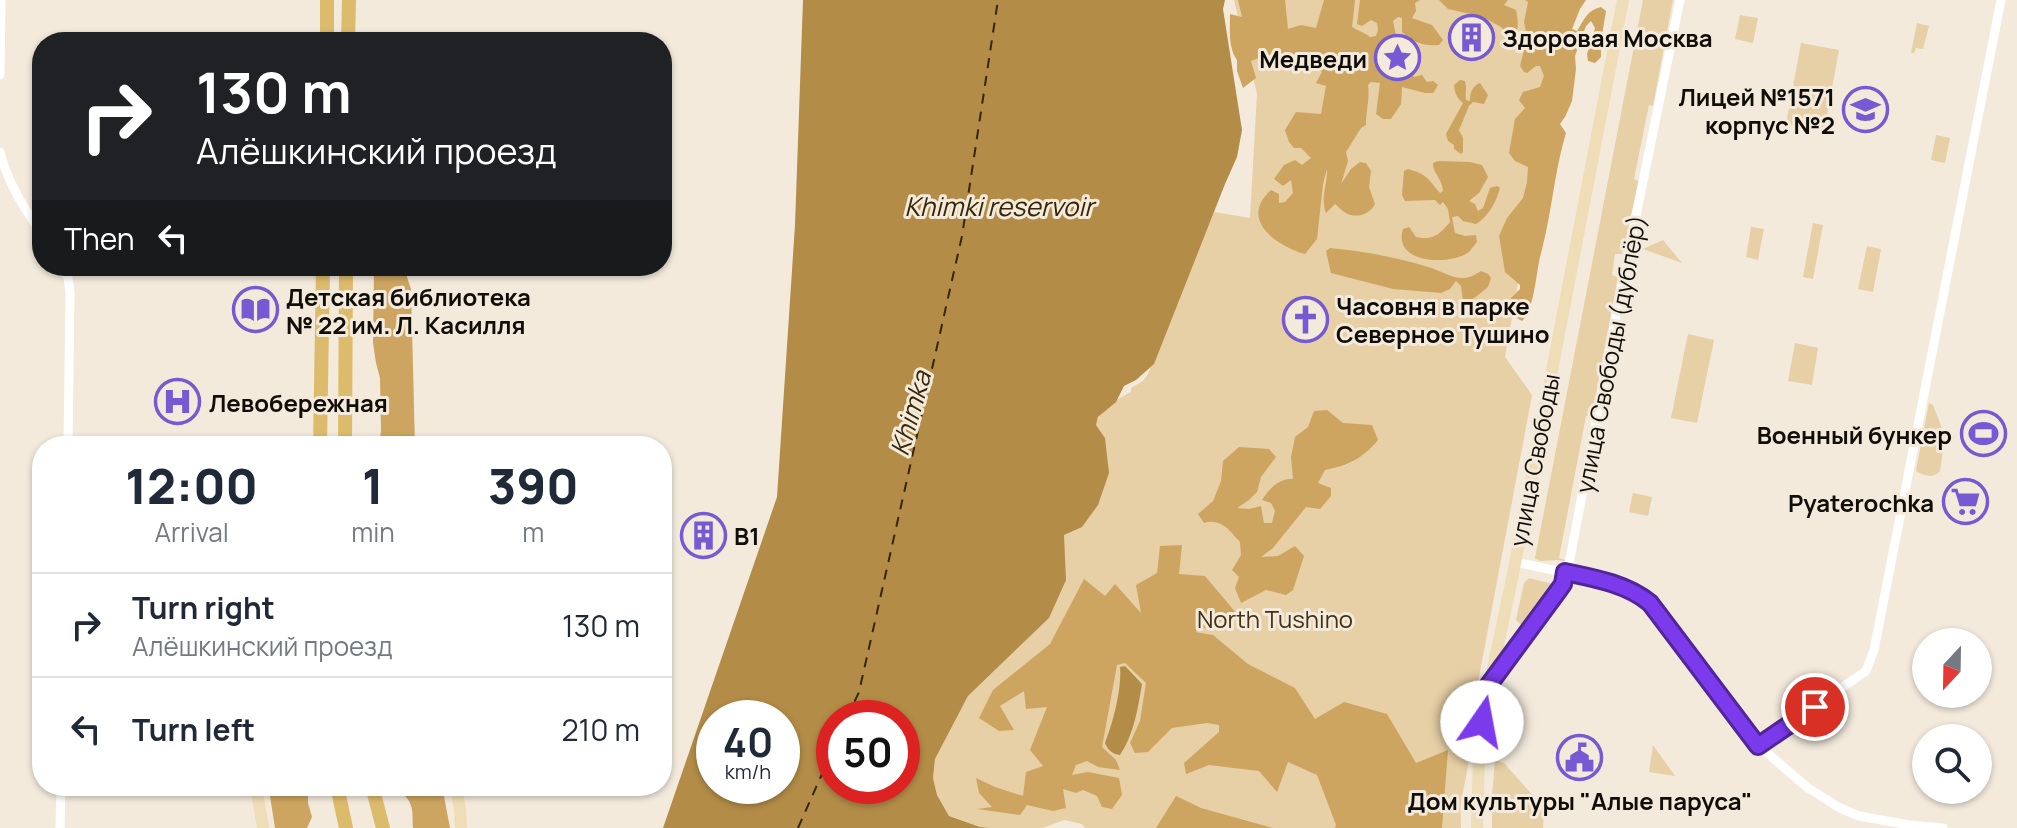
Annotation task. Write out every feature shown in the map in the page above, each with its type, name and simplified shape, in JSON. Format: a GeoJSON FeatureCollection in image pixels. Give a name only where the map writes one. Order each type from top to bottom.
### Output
{"type":"FeatureCollection","features":[{"type":"Feature","properties":{"kind":"main road"},"geometry":{"type":"LineString","coordinates":[[327,0],[327,32]]}},
{"type":"Feature","properties":{"kind":"main road"},"geometry":{"type":"LineString","coordinates":[[348,32],[349,0]]}},
{"type":"Feature","properties":{"kind":"main road","name":"улица Свободы"},"geometry":{"type":"LineString","coordinates":[[1477,828],[1479,754],[1488,686],[1515,562],[1623,0]]}},
{"type":"Feature","properties":{"kind":"main road"},"geometry":{"type":"LineString","coordinates":[[320,436],[323,276]]}},
{"type":"Feature","properties":{"kind":"main road"},"geometry":{"type":"LineString","coordinates":[[345,436],[346,276]]}},
{"type":"Feature","properties":{"kind":"main road"},"geometry":{"type":"LineString","coordinates":[[258,796],[263,828]]}},
{"type":"Feature","properties":{"kind":"main road"},"geometry":{"type":"LineString","coordinates":[[338,796],[346,828]]}},
{"type":"Feature","properties":{"kind":"main road"},"geometry":{"type":"LineString","coordinates":[[375,796],[383,828]]}},
{"type":"Feature","properties":{"kind":"main road"},"geometry":{"type":"LineString","coordinates":[[458,796],[461,828]]}},
{"type":"Feature","properties":{"kind":"street"},"geometry":{"type":"LineString","coordinates":[[0,75],[1,0]]}},
{"type":"Feature","properties":{"kind":"street","name":"улица Свободы (дублёр)"},"geometry":{"type":"LineString","coordinates":[[1488,686],[1563,584],[1569,564],[1680,0]]}},
{"type":"Feature","properties":{"kind":"street"},"geometry":{"type":"LineString","coordinates":[[1758,746],[1866,671],[1874,650],[2001,0]]}},
{"type":"Feature","properties":{"kind":"street"},"geometry":{"type":"LineString","coordinates":[[0,152],[20,202],[32,219]]}},
{"type":"Feature","properties":{"kind":"street"},"geometry":{"type":"LineString","coordinates":[[67,276],[70,293],[68,436]]}},
{"type":"Feature","properties":{"kind":"street"},"geometry":{"type":"LineString","coordinates":[[1515,562],[1631,590],[1650,603],[1758,746],[1808,788],[1846,811],[1874,819],[1943,828]]}},
{"type":"Feature","properties":{"kind":"street"},"geometry":{"type":"LineString","coordinates":[[60,828],[61,796]]}},
{"type":"Feature","properties":{"kind":"green space","name":"North Tushino"},"geometry":{"type":"Polygon","coordinates":[[[1234,0],[1572,0],[1549,109],[1505,357],[1532,395],[1473,709],[1467,712],[1465,722],[1470,750],[1461,803],[1461,828],[1085,828],[1082,824],[1064,820],[1043,828],[980,827],[949,816],[937,795],[933,778],[935,759],[968,696],[1049,618],[1064,554],[1064,535],[1105,438],[1096,425],[1098,420],[1109,406],[1131,392],[1131,388],[1148,374],[1214,212],[1250,218],[1257,94],[1234,0]]]}},
{"type":"Feature","properties":{"kind":"green space"},"geometry":{"type":"Polygon","coordinates":[[[1643,0],[1673,0],[1653,106],[1649,105],[1634,179],[1639,181],[1622,254],[1615,254],[1612,275],[1618,277],[1592,416],[1586,416],[1559,558],[1565,561],[1540,561],[1535,558],[1643,0]]]}},
{"type":"Feature","properties":{"kind":"green space"},"geometry":{"type":"Polygon","coordinates":[[[1740,15],[1758,18],[1753,43],[1735,39],[1740,15]]]}},
{"type":"Feature","properties":{"kind":"green space"},"geometry":{"type":"Polygon","coordinates":[[[1917,23],[1929,26],[1923,49],[1916,48],[1911,53],[1917,23]]]}},
{"type":"Feature","properties":{"kind":"green space"},"geometry":{"type":"Polygon","coordinates":[[[1801,43],[1839,50],[1824,132],[1786,124],[1801,43]]]}},
{"type":"Feature","properties":{"kind":"green space"},"geometry":{"type":"Polygon","coordinates":[[[1936,135],[1950,138],[1945,163],[1931,160],[1936,135]]]}},
{"type":"Feature","properties":{"kind":"green space"},"geometry":{"type":"Polygon","coordinates":[[[1813,223],[1823,225],[1813,279],[1803,277],[1813,223]]]}},
{"type":"Feature","properties":{"kind":"green space"},"geometry":{"type":"Polygon","coordinates":[[[1751,227],[1764,229],[1758,260],[1746,257],[1751,227]]]}},
{"type":"Feature","properties":{"kind":"green space"},"geometry":{"type":"Polygon","coordinates":[[[1663,240],[1682,263],[1643,249],[1663,240]]]}},
{"type":"Feature","properties":{"kind":"green space"},"geometry":{"type":"Polygon","coordinates":[[[1867,246],[1881,249],[1873,292],[1858,289],[1867,246]]]}},
{"type":"Feature","properties":{"kind":"green space"},"geometry":{"type":"Polygon","coordinates":[[[1688,334],[1714,340],[1697,423],[1671,418],[1688,334]]]}},
{"type":"Feature","properties":{"kind":"green space"},"geometry":{"type":"Polygon","coordinates":[[[1795,343],[1818,348],[1812,385],[1788,381],[1795,343]]]}},
{"type":"Feature","properties":{"kind":"green space"},"geometry":{"type":"Polygon","coordinates":[[[1929,403],[1933,405],[1945,436],[1940,471],[1928,476],[1916,471],[1929,403]]]}},
{"type":"Feature","properties":{"kind":"green space"},"geometry":{"type":"Polygon","coordinates":[[[1633,493],[1652,497],[1648,516],[1629,512],[1633,493]]]}},
{"type":"Feature","properties":{"kind":"green space"},"geometry":{"type":"Polygon","coordinates":[[[1529,578],[1556,585],[1526,625],[1521,625],[1516,620],[1524,583],[1529,578]]]}},
{"type":"Feature","properties":{"kind":"green space"},"geometry":{"type":"Polygon","coordinates":[[[1653,745],[1675,776],[1649,772],[1653,745]]]}},
{"type":"Feature","properties":{"kind":"green space"},"geometry":{"type":"Polygon","coordinates":[[[1495,760],[1504,763],[1544,808],[1543,828],[1492,828],[1495,760]]]}},
{"type":"Feature","properties":{"kind":"shaded area"},"geometry":{"type":"Polygon","coordinates":[[[1238,0],[1285,0],[1288,29],[1301,25],[1316,28],[1324,0],[1355,0],[1352,27],[1370,37],[1376,36],[1377,23],[1371,20],[1362,26],[1357,24],[1360,0],[1420,0],[1415,3],[1416,11],[1412,18],[1432,25],[1443,40],[1439,45],[1419,43],[1402,32],[1402,18],[1393,21],[1399,42],[1385,64],[1390,65],[1401,53],[1406,57],[1410,55],[1413,57],[1411,73],[1414,77],[1422,75],[1427,82],[1433,81],[1438,85],[1433,93],[1402,87],[1401,104],[1391,119],[1383,119],[1376,114],[1380,83],[1371,82],[1368,85],[1366,125],[1346,152],[1348,161],[1341,184],[1351,169],[1360,162],[1366,163],[1371,171],[1369,187],[1375,204],[1359,215],[1350,215],[1335,204],[1326,213],[1327,169],[1317,239],[1305,254],[1273,238],[1265,230],[1258,212],[1271,190],[1279,194],[1279,203],[1285,202],[1293,193],[1291,180],[1283,186],[1274,179],[1284,165],[1295,160],[1302,165],[1311,158],[1301,148],[1294,148],[1285,130],[1296,112],[1321,114],[1326,86],[1316,83],[1322,72],[1314,64],[1298,56],[1280,54],[1251,61],[1256,78],[1243,88],[1230,38],[1230,14],[1242,17],[1238,0]]]}},
{"type":"Feature","properties":{"kind":"shaded area"},"geometry":{"type":"Polygon","coordinates":[[[1439,0],[1508,0],[1504,5],[1516,10],[1517,14],[1515,37],[1483,17],[1448,9],[1439,0]]]}},
{"type":"Feature","properties":{"kind":"shaded area"},"geometry":{"type":"Polygon","coordinates":[[[1525,0],[1586,0],[1572,29],[1577,31],[1592,10],[1601,7],[1606,11],[1601,57],[1595,63],[1588,61],[1587,54],[1595,28],[1591,21],[1586,26],[1575,56],[1572,101],[1560,124],[1566,133],[1534,294],[1522,321],[1508,307],[1520,285],[1505,272],[1499,236],[1507,218],[1523,198],[1527,182],[1528,167],[1515,161],[1509,153],[1515,119],[1525,108],[1519,100],[1523,92],[1540,87],[1544,76],[1540,66],[1527,73],[1520,66],[1527,37],[1524,22],[1528,2],[1525,0]]]}},
{"type":"Feature","properties":{"kind":"shaded area"},"geometry":{"type":"Polygon","coordinates":[[[1460,80],[1465,81],[1466,100],[1470,101],[1472,90],[1480,83],[1488,95],[1484,104],[1473,102],[1469,106],[1459,130],[1463,138],[1461,154],[1448,141],[1446,134],[1463,103],[1454,85],[1460,80]]]}},
{"type":"Feature","properties":{"kind":"shaded area"},"geometry":{"type":"Polygon","coordinates":[[[1438,161],[1482,165],[1488,177],[1479,193],[1469,201],[1475,204],[1478,211],[1483,208],[1490,188],[1500,188],[1485,217],[1476,224],[1463,221],[1458,216],[1452,217],[1455,233],[1476,235],[1477,242],[1470,251],[1437,260],[1425,259],[1406,249],[1402,241],[1403,229],[1409,227],[1416,237],[1436,236],[1450,222],[1448,209],[1443,202],[1440,205],[1435,200],[1405,201],[1402,195],[1404,171],[1408,169],[1423,175],[1440,193],[1443,191],[1433,166],[1438,161]]]}},
{"type":"Feature","properties":{"kind":"shaded area"},"geometry":{"type":"Polygon","coordinates":[[[1330,248],[1392,257],[1460,278],[1481,271],[1491,278],[1488,287],[1468,303],[1463,301],[1461,286],[1456,281],[1450,289],[1441,293],[1393,289],[1331,273],[1326,251],[1330,248]]]}},
{"type":"Feature","properties":{"kind":"shaded area"},"geometry":{"type":"Polygon","coordinates":[[[374,276],[407,276],[411,289],[415,436],[380,436],[380,378],[373,343],[374,276]]]}},
{"type":"Feature","properties":{"kind":"shaded area"},"geometry":{"type":"Polygon","coordinates":[[[1327,410],[1343,423],[1372,425],[1378,440],[1354,460],[1325,470],[1318,483],[1331,488],[1331,496],[1320,509],[1306,507],[1273,548],[1261,557],[1278,556],[1295,546],[1304,556],[1293,590],[1286,595],[1266,590],[1241,603],[1235,588],[1239,577],[1232,570],[1241,555],[1240,542],[1224,526],[1215,522],[1204,523],[1198,514],[1213,501],[1221,481],[1223,461],[1239,447],[1269,449],[1276,457],[1261,477],[1257,492],[1237,508],[1261,506],[1264,523],[1272,523],[1275,511],[1271,503],[1262,500],[1275,485],[1293,479],[1291,457],[1295,437],[1308,427],[1314,411],[1327,410]]]}},
{"type":"Feature","properties":{"kind":"shaded area"},"geometry":{"type":"Polygon","coordinates":[[[1182,545],[1179,574],[1205,576],[1237,614],[1195,632],[1213,635],[1248,664],[1295,688],[1315,719],[1344,702],[1387,714],[1416,763],[1448,750],[1442,828],[1335,828],[1317,775],[1288,762],[1277,792],[1259,771],[1209,765],[1186,774],[1184,763],[1219,732],[1219,725],[1207,723],[1172,728],[1148,752],[1135,753],[1130,743],[1140,721],[1146,683],[1125,663],[1117,665],[1102,747],[1116,760],[1120,770],[1098,767],[1087,761],[1076,765],[1072,775],[1088,772],[1119,778],[1122,795],[1112,809],[1102,807],[1097,796],[1083,790],[1076,793],[1063,789],[1066,808],[1053,811],[1027,805],[1020,815],[977,809],[992,807],[979,793],[976,778],[1023,796],[1026,772],[1043,766],[1030,750],[1047,707],[1026,709],[1024,691],[1000,706],[1014,730],[999,731],[979,718],[993,690],[1050,644],[1084,579],[1105,596],[1115,584],[1141,613],[1136,585],[1157,573],[1160,546],[1182,545]]]}},
{"type":"Feature","properties":{"kind":"shaded area"},"geometry":{"type":"Polygon","coordinates":[[[270,796],[308,796],[312,817],[307,828],[275,828],[270,796]]]}},
{"type":"Feature","properties":{"kind":"shaded area"},"geometry":{"type":"Polygon","coordinates":[[[404,796],[444,796],[450,828],[413,828],[411,804],[404,796]]]}},
{"type":"Feature","properties":{"kind":"shaded area"},"geometry":{"type":"Polygon","coordinates":[[[1176,796],[1201,808],[1273,828],[1156,828],[1176,796]]]}},
{"type":"Feature","properties":{"kind":"water","name":"Khimki reservoir"},"geometry":{"type":"Polygon","coordinates":[[[803,0],[1225,0],[1223,9],[1242,130],[1237,157],[1154,364],[1124,386],[1116,402],[1098,417],[1096,425],[1105,438],[1109,473],[1098,505],[1082,527],[1064,535],[1066,580],[1049,618],[968,696],[935,759],[933,778],[937,795],[949,816],[990,828],[663,828],[696,732],[696,804],[800,804],[800,700],[707,700],[777,497],[795,225],[803,0]]]}},
{"type":"Feature","properties":{"kind":"water"},"geometry":{"type":"Polygon","coordinates":[[[1125,666],[1142,684],[1132,730],[1120,755],[1111,751],[1105,743],[1120,685],[1120,667],[1125,666]]]}},
{"type":"Feature","properties":{"kind":"ferry route"},"geometry":{"type":"LineString","coordinates":[[855,700],[962,236],[998,0]]}},
{"type":"Feature","properties":{"kind":"ferry route"},"geometry":{"type":"LineString","coordinates":[[798,828],[816,788]]}},
{"type":"Feature","properties":{"kind":"place","name":"Здоровая Москва"},"geometry":{"type":"Point","coordinates":[1471,37]}},
{"type":"Feature","properties":{"kind":"place","name":"Медведи"},"geometry":{"type":"Point","coordinates":[1398,58]}},
{"type":"Feature","properties":{"kind":"place","name":"Лицей №1571 корпус №2"},"geometry":{"type":"Point","coordinates":[1866,110]}},
{"type":"Feature","properties":{"kind":"place","name":"Детская библиотека № 22 им. Л. Касилля"},"geometry":{"type":"Point","coordinates":[255,310]}},
{"type":"Feature","properties":{"kind":"place","name":"Часовня в парке Северное Тушино"},"geometry":{"type":"Point","coordinates":[1305,319]}},
{"type":"Feature","properties":{"kind":"place","name":"Левобережная"},"geometry":{"type":"Point","coordinates":[178,402]}},
{"type":"Feature","properties":{"kind":"place","name":"Военный бункер"},"geometry":{"type":"Point","coordinates":[1983,434]}},
{"type":"Feature","properties":{"kind":"place","name":"Pyaterochka"},"geometry":{"type":"Point","coordinates":[1965,502]}},
{"type":"Feature","properties":{"kind":"place","name":"B1"},"geometry":{"type":"Point","coordinates":[703,535]}},
{"type":"Feature","properties":{"kind":"place","name":"Дом культуры \"Алые паруса\""},"geometry":{"type":"Point","coordinates":[1580,758]}},
{"type":"Feature","properties":{"kind":"route"},"geometry":{"type":"LineString","coordinates":[[1482,722],[1488,686],[1563,584],[1565,572],[1597,579],[1644,597],[1758,746],[1815,707]]}},
{"type":"Feature","properties":{"kind":"water label","name":"Khimka"},"geometry":{"type":"Point","coordinates":[910,413]}}]}
